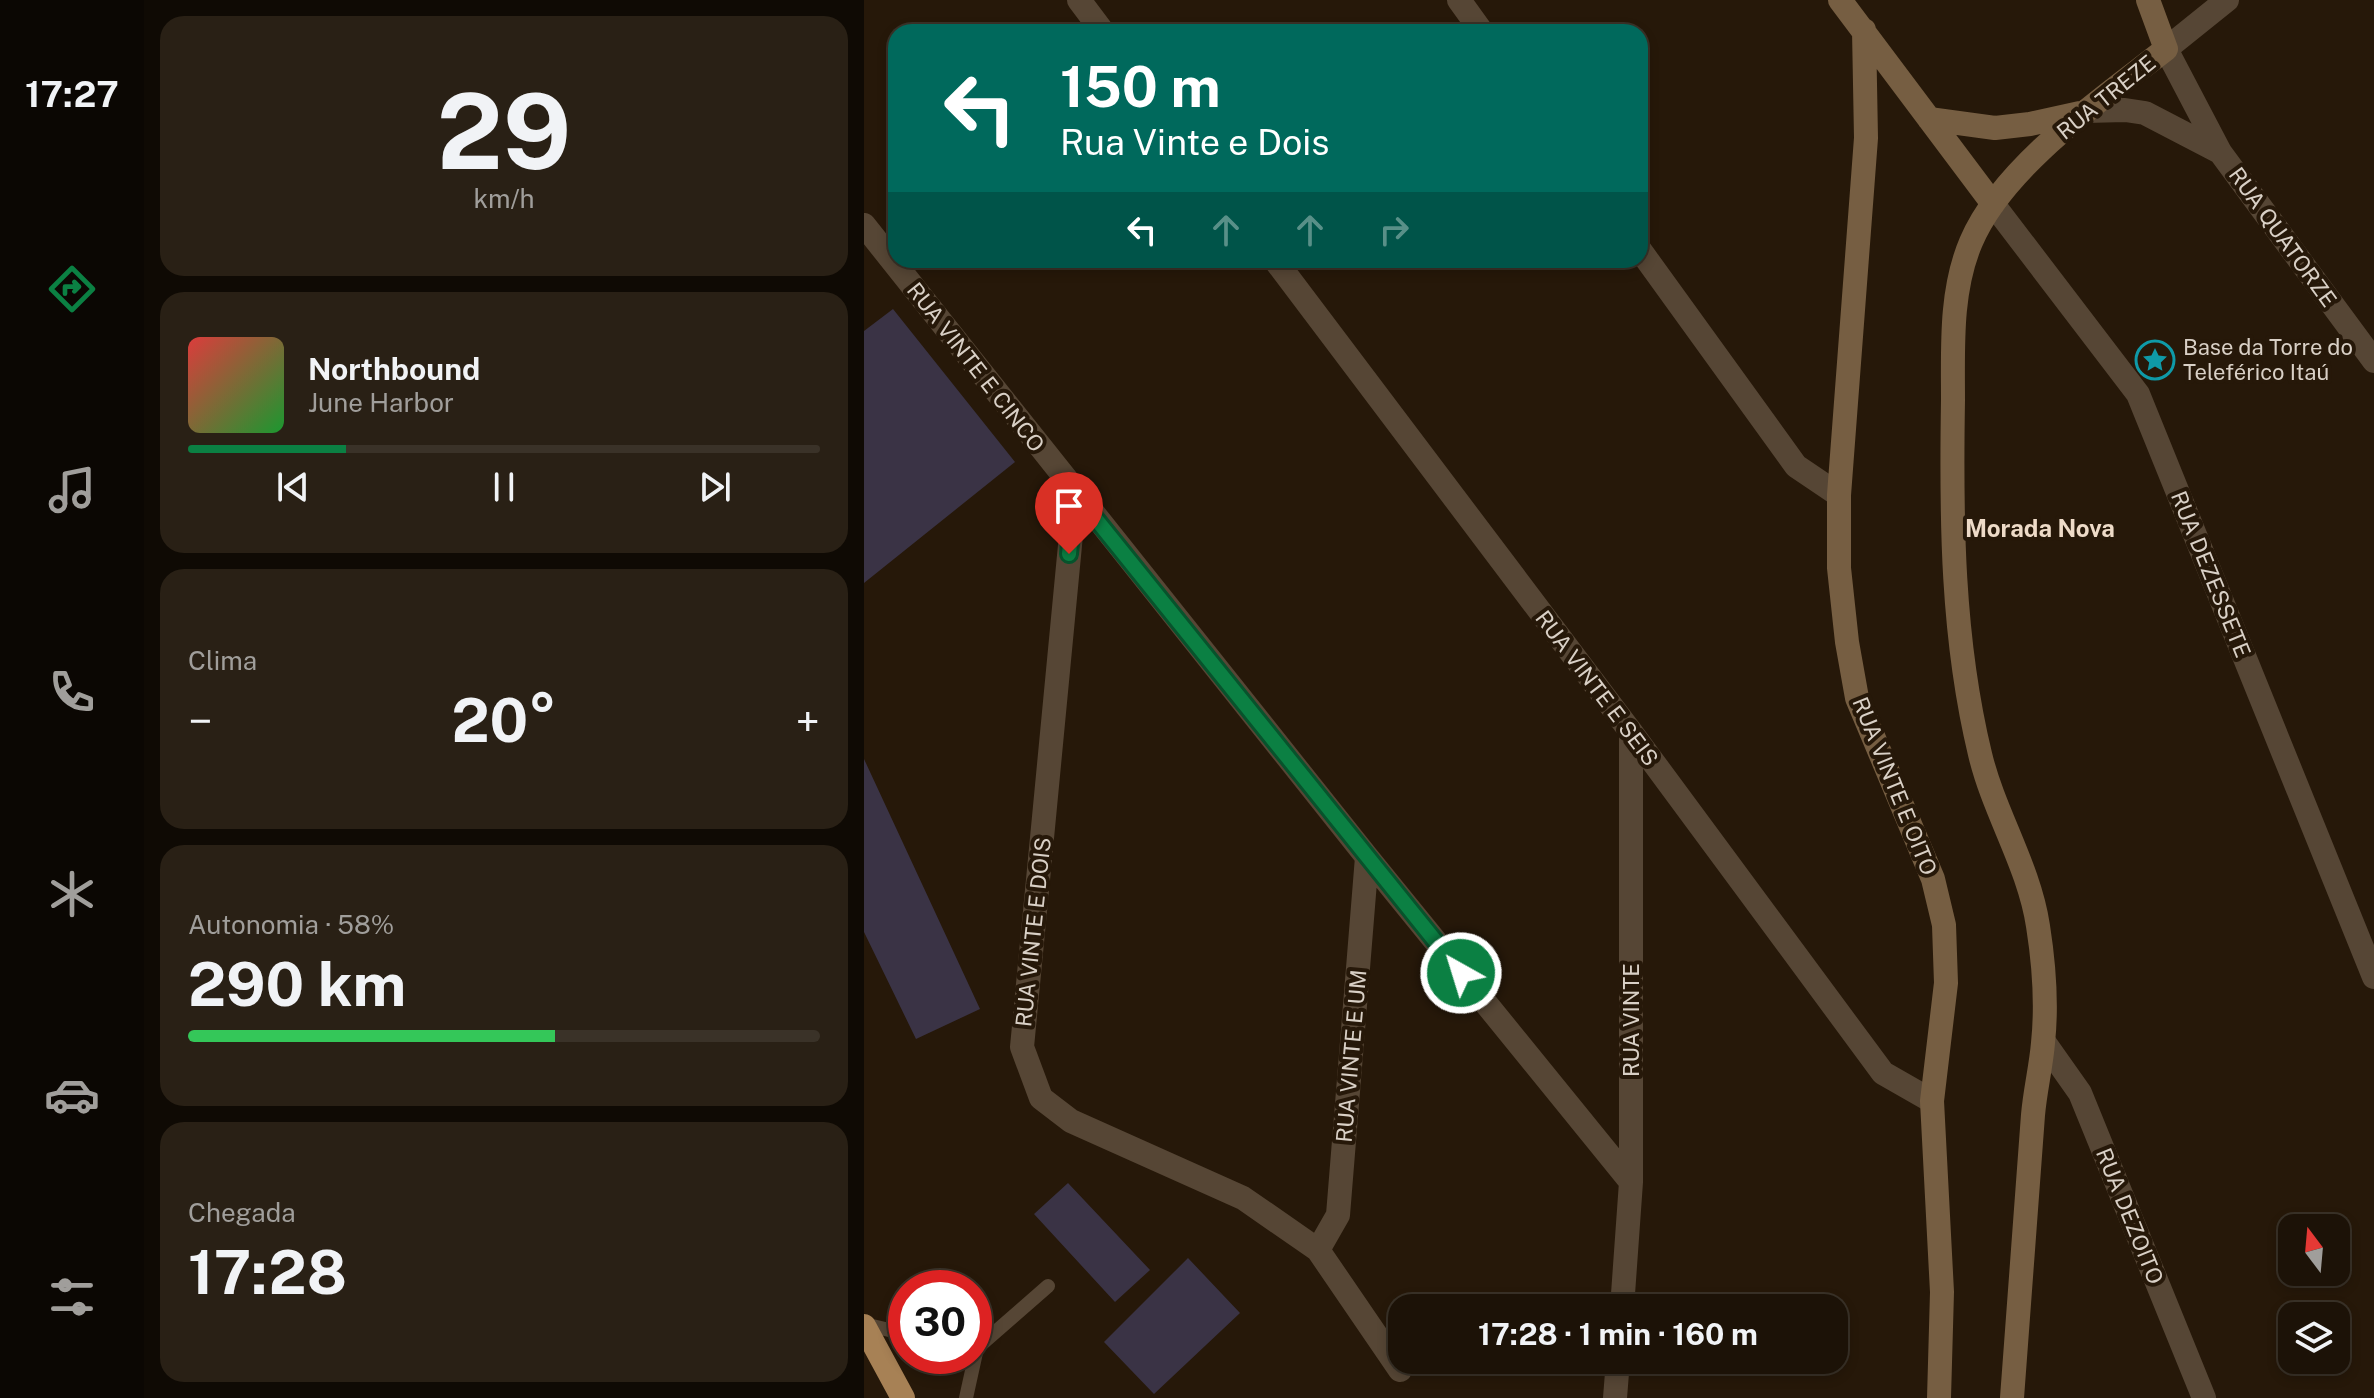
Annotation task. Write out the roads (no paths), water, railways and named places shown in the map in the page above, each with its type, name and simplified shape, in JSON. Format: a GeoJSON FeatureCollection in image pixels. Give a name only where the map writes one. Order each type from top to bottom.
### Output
{"type":"FeatureCollection","features":[{"type":"Feature","properties":{"kind":"highway"},"geometry":{"type":"LineString","coordinates":[[864,1325],[903,1398]]}},
{"type":"Feature","properties":{"kind":"main road"},"geometry":{"type":"LineString","coordinates":[[1840,0],[1993,204],[1971,241],[1958,285],[1953,346],[1951,502],[1965,684],[1981,760],[2026,881],[2038,925],[2044,982],[2044,1042],[2034,1108],[2012,1398]]}},
{"type":"Feature","properties":{"kind":"main road","name":"RUA QUATORZE"},"geometry":{"type":"LineString","coordinates":[[2148,0],[2166,49]]}},
{"type":"Feature","properties":{"kind":"main road","name":"RUA VINTE E OITO"},"geometry":{"type":"LineString","coordinates":[[1864,30],[1866,138],[1839,495],[1839,568],[1857,698],[1933,879],[1944,925],[1946,983],[1932,1101],[1942,1292],[1939,1398]]}},
{"type":"Feature","properties":{"kind":"main road","name":"RUA TREZE"},"geometry":{"type":"LineString","coordinates":[[1993,204],[2041,150],[2166,49]]}},
{"type":"Feature","properties":{"kind":"main road"},"geometry":{"type":"LineString","coordinates":[[1929,119],[1995,128],[2030,124],[2086,111]]}},
{"type":"Feature","properties":{"kind":"street"},"geometry":{"type":"LineString","coordinates":[[1079,0],[1097,24]]}},
{"type":"Feature","properties":{"kind":"street"},"geometry":{"type":"LineString","coordinates":[[1459,0],[1476,24]]}},
{"type":"Feature","properties":{"kind":"street","name":"RUA TREZE"},"geometry":{"type":"LineString","coordinates":[[2166,49],[2227,0]]}},
{"type":"Feature","properties":{"kind":"street","name":"RUA QUATORZE"},"geometry":{"type":"LineString","coordinates":[[2166,49],[2220,152],[2374,361]]}},
{"type":"Feature","properties":{"kind":"street","name":"RUA QUATORZE"},"geometry":{"type":"LineString","coordinates":[[2086,111],[2145,113],[2220,152]]}},
{"type":"Feature","properties":{"kind":"street","name":"RUA DEZESSETE"},"geometry":{"type":"LineString","coordinates":[[1993,204],[2138,394],[2374,977]]}},
{"type":"Feature","properties":{"kind":"street","name":"RUA VINTE E CINCO"},"geometry":{"type":"LineString","coordinates":[[864,225],[888,255]]}},
{"type":"Feature","properties":{"kind":"street"},"geometry":{"type":"LineString","coordinates":[[1648,261],[1796,466],[1839,495]]}},
{"type":"Feature","properties":{"kind":"street","name":"RUA VINTE E CINCO"},"geometry":{"type":"LineString","coordinates":[[898,268],[1075,493],[1631,1182]]}},
{"type":"Feature","properties":{"kind":"street","name":"RUA VINTE E SEIS"},"geometry":{"type":"LineString","coordinates":[[1281,268],[1883,1073],[1932,1101]]}},
{"type":"Feature","properties":{"kind":"street","name":"RUA VINTE E DOIS"},"geometry":{"type":"LineString","coordinates":[[1075,493],[1022,1047],[1041,1098],[1071,1121],[1243,1198],[1318,1250],[1388,1352]]}},
{"type":"Feature","properties":{"kind":"street","name":"RUA VINTE"},"geometry":{"type":"LineString","coordinates":[[1623,1294],[1631,1182],[1631,732]]}},
{"type":"Feature","properties":{"kind":"street","name":"RUA VINTE E UM"},"geometry":{"type":"LineString","coordinates":[[1318,1250],[1338,1215],[1367,857]]}},
{"type":"Feature","properties":{"kind":"street","name":"RUA DEZOITO"},"geometry":{"type":"LineString","coordinates":[[2044,1042],[2080,1093],[2204,1398]]}},
{"type":"Feature","properties":{"kind":"street"},"geometry":{"type":"LineString","coordinates":[[1615,1398],[1617,1374]]}},
{"type":"Feature","properties":{"kind":"lane"},"geometry":{"type":"LineString","coordinates":[[992,1334],[1048,1286]]}},
{"type":"Feature","properties":{"kind":"lane"},"geometry":{"type":"LineString","coordinates":[[864,1325],[888,1330]]}},
{"type":"Feature","properties":{"kind":"lane"},"geometry":{"type":"LineString","coordinates":[[966,1398],[970,1374]]}},
{"type":"Feature","properties":{"kind":"place","name":"Base da Torre do Teleférico Itaú"},"geometry":{"type":"Point","coordinates":[2155,360]}},
{"type":"Feature","properties":{"kind":"district","name":"Morada Nova"},"geometry":{"type":"Point","coordinates":[2040,528]}}]}
